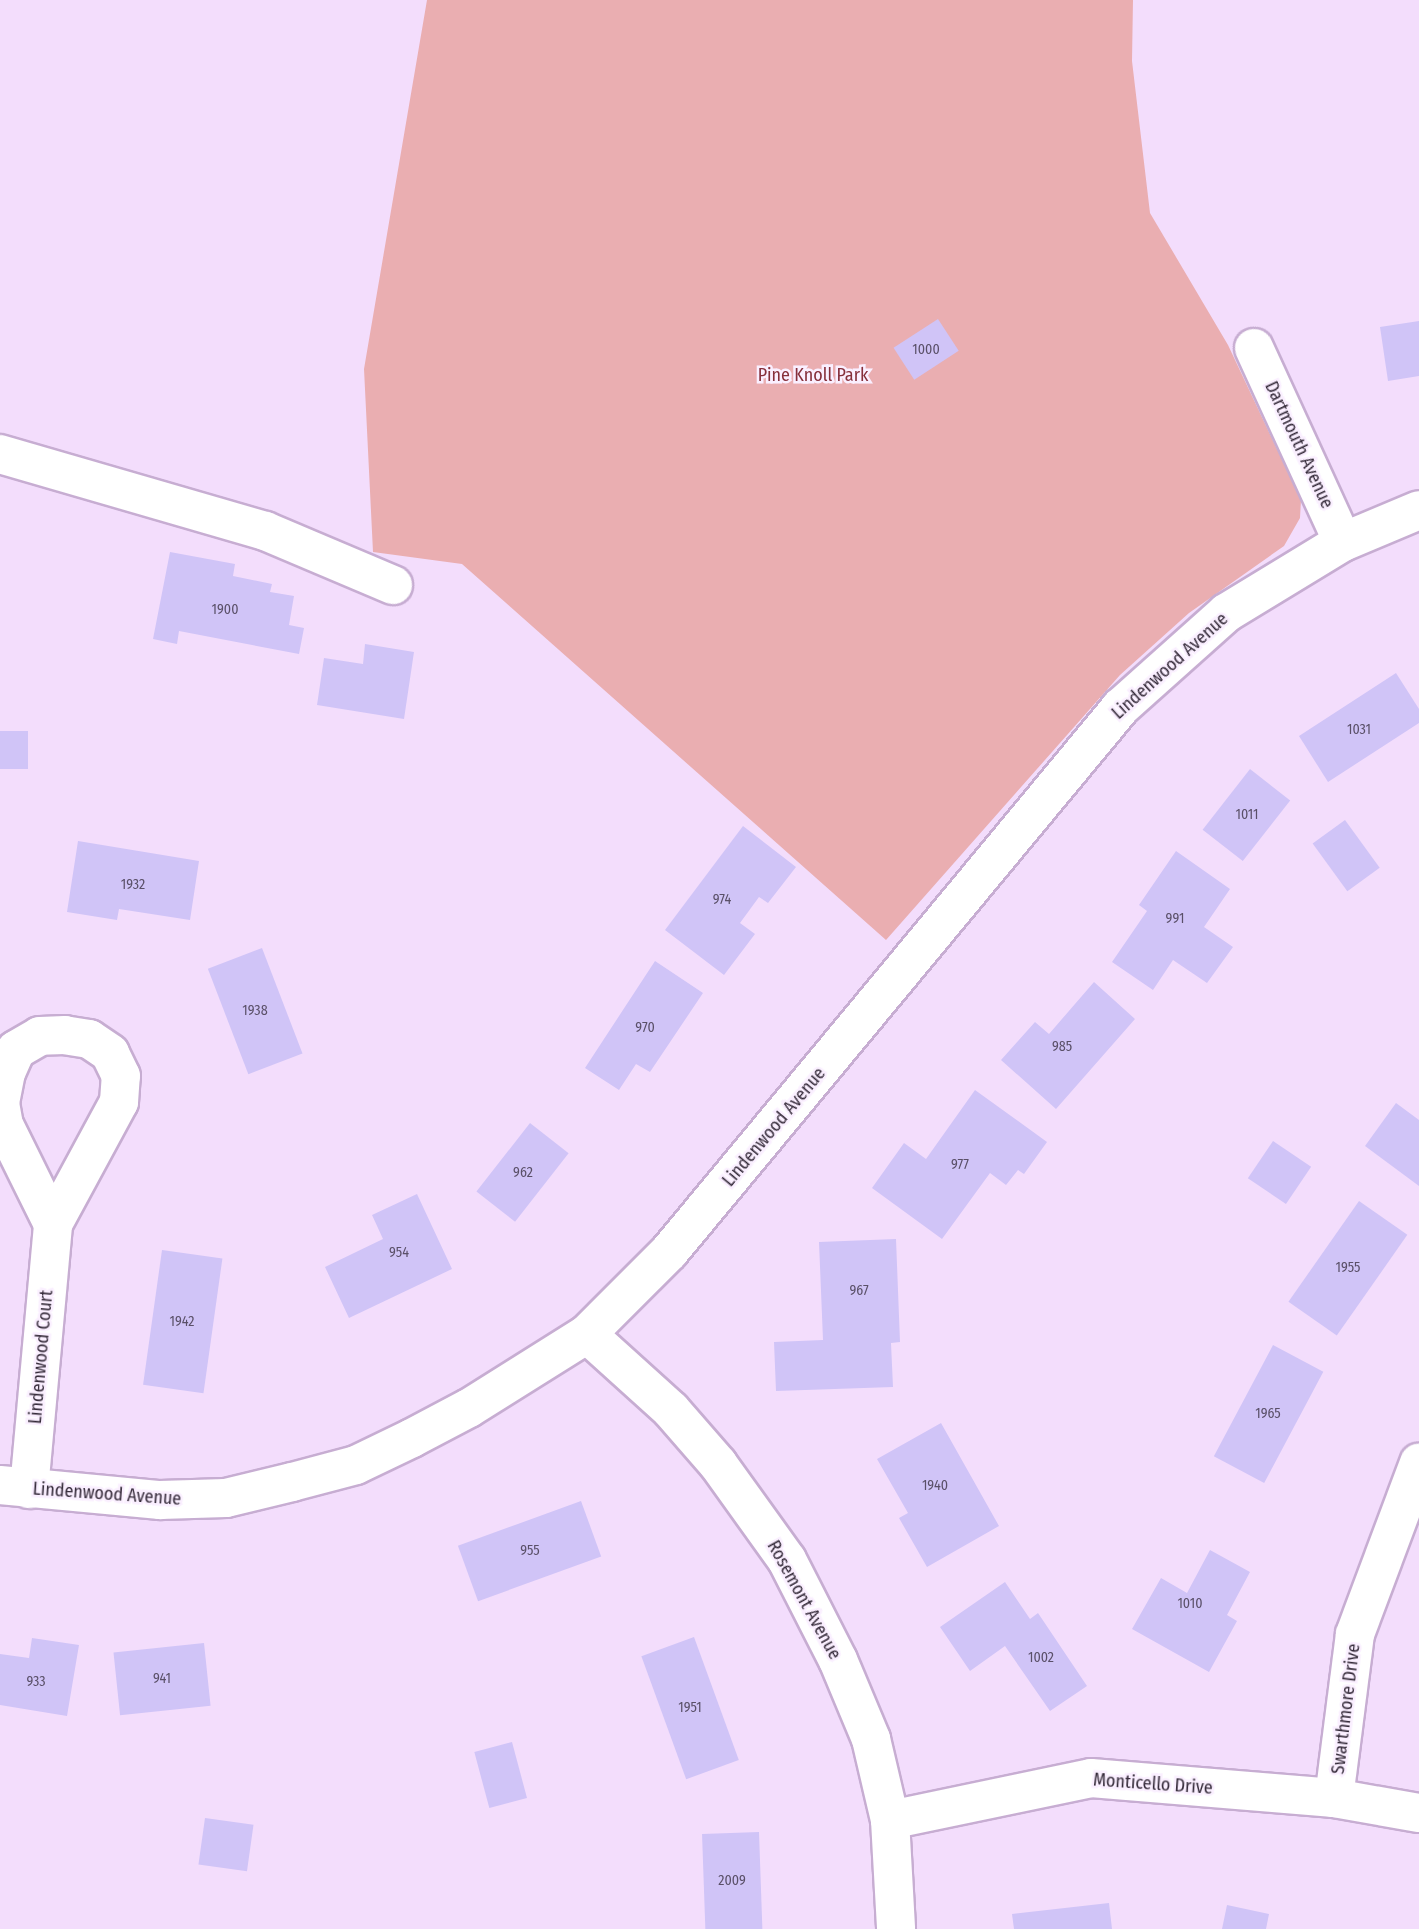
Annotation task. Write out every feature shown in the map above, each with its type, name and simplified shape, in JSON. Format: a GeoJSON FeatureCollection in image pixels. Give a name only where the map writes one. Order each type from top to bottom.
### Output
{"type":"FeatureCollection","features":[{"type":"Feature","properties":{"kind":"street","name":"Dartmouth Avenue"},"geometry":{"type":"LineString","coordinates":[[1254,348],[1343,542]]}},
{"type":"Feature","properties":{"kind":"street"},"geometry":{"type":"LineString","coordinates":[[0,454],[265,531],[393,585]]}},
{"type":"Feature","properties":{"kind":"street","name":"Lindenwood Avenue"},"geometry":{"type":"LineString","coordinates":[[15,1487],[160,1500],[226,1498],[356,1465],[469,1408],[587,1334],[669,1252],[1121,707],[1226,613],[1343,542],[1419,510]]}},
{"type":"Feature","properties":{"kind":"street","name":"Lindenwood Court"},"geometry":{"type":"LineString","coordinates":[[15,1487],[53,1224]]}},
{"type":"Feature","properties":{"kind":"street","name":"Rosemont Avenue"},"geometry":{"type":"LineString","coordinates":[[587,1334],[671,1410],[718,1464],[787,1560],[838,1660],[871,1739],[890,1820],[896,1929]]}},
{"type":"Feature","properties":{"kind":"street","name":"Swarthmore Drive"},"geometry":{"type":"LineString","coordinates":[[1334,1798],[1355,1634],[1419,1463]]}},
{"type":"Feature","properties":{"kind":"street","name":"Monticello Drive"},"geometry":{"type":"LineString","coordinates":[[890,1820],[1091,1779],[1334,1798],[1419,1812]]}},
{"type":"Feature","properties":{"kind":"green space","name":"Pine Knoll Park"},"geometry":{"type":"Polygon","coordinates":[[[427,0],[1133,0],[1132,61],[1150,213],[1228,345],[1301,500],[1300,518],[1284,546],[1189,613],[1120,675],[886,940],[462,564],[373,552],[364,369],[427,0]]]}},
{"type":"Feature","properties":{"kind":"building"},"geometry":{"type":"Polygon","coordinates":[[[938,319],[959,351],[914,380],[894,348],[938,319]]]}},
{"type":"Feature","properties":{"kind":"building"},"geometry":{"type":"Polygon","coordinates":[[[1419,321],[1419,376],[1388,381],[1380,327],[1419,321]]]}},
{"type":"Feature","properties":{"kind":"building"},"geometry":{"type":"Polygon","coordinates":[[[170,552],[235,564],[233,576],[272,584],[270,592],[294,596],[289,625],[304,628],[299,654],[179,631],[177,644],[153,639],[170,552]]]}},
{"type":"Feature","properties":{"kind":"building"},"geometry":{"type":"Polygon","coordinates":[[[365,644],[414,652],[404,719],[317,705],[324,658],[363,664],[365,644]]]}},
{"type":"Feature","properties":{"kind":"building"},"geometry":{"type":"Polygon","coordinates":[[[1396,673],[1419,709],[1419,723],[1328,782],[1299,736],[1396,673]]]}},
{"type":"Feature","properties":{"kind":"building"},"geometry":{"type":"Polygon","coordinates":[[[0,731],[28,731],[28,769],[0,769],[0,731]]]}},
{"type":"Feature","properties":{"kind":"building"},"geometry":{"type":"Polygon","coordinates":[[[1250,769],[1290,800],[1243,861],[1203,830],[1250,769]]]}},
{"type":"Feature","properties":{"kind":"building"},"geometry":{"type":"Polygon","coordinates":[[[1345,820],[1380,868],[1347,891],[1313,844],[1345,820]]]}},
{"type":"Feature","properties":{"kind":"building"},"geometry":{"type":"Polygon","coordinates":[[[743,826],[796,867],[768,903],[759,897],[740,923],[755,934],[724,975],[665,930],[743,826]]]}},
{"type":"Feature","properties":{"kind":"building"},"geometry":{"type":"Polygon","coordinates":[[[78,841],[199,861],[190,920],[119,909],[117,920],[67,912],[78,841]]]}},
{"type":"Feature","properties":{"kind":"building"},"geometry":{"type":"Polygon","coordinates":[[[1176,851],[1230,889],[1204,927],[1233,947],[1207,983],[1173,960],[1153,990],[1112,962],[1147,911],[1139,905],[1176,851]]]}},
{"type":"Feature","properties":{"kind":"building"},"geometry":{"type":"Polygon","coordinates":[[[262,948],[302,1053],[248,1074],[208,969],[262,948]]]}},
{"type":"Feature","properties":{"kind":"building"},"geometry":{"type":"Polygon","coordinates":[[[655,961],[703,993],[650,1072],[636,1064],[619,1090],[585,1068],[655,961]]]}},
{"type":"Feature","properties":{"kind":"building"},"geometry":{"type":"Polygon","coordinates":[[[1094,982],[1135,1019],[1056,1109],[1001,1060],[1035,1022],[1049,1034],[1094,982]]]}},
{"type":"Feature","properties":{"kind":"building"},"geometry":{"type":"Polygon","coordinates":[[[975,1090],[1047,1142],[1024,1174],[1018,1170],[1006,1185],[990,1173],[942,1239],[872,1188],[904,1143],[926,1159],[975,1090]]]}},
{"type":"Feature","properties":{"kind":"building"},"geometry":{"type":"Polygon","coordinates":[[[1396,1103],[1419,1120],[1419,1186],[1365,1146],[1396,1103]]]}},
{"type":"Feature","properties":{"kind":"building"},"geometry":{"type":"Polygon","coordinates":[[[530,1123],[569,1153],[515,1222],[476,1192],[530,1123]]]}},
{"type":"Feature","properties":{"kind":"building"},"geometry":{"type":"Polygon","coordinates":[[[1273,1141],[1311,1167],[1286,1204],[1248,1178],[1273,1141]]]}},
{"type":"Feature","properties":{"kind":"building"},"geometry":{"type":"Polygon","coordinates":[[[417,1194],[452,1269],[349,1318],[325,1267],[383,1239],[372,1215],[417,1194]]]}},
{"type":"Feature","properties":{"kind":"building"},"geometry":{"type":"Polygon","coordinates":[[[1359,1201],[1407,1235],[1337,1336],[1288,1302],[1359,1201]]]}},
{"type":"Feature","properties":{"kind":"building"},"geometry":{"type":"Polygon","coordinates":[[[896,1239],[900,1342],[891,1343],[893,1387],[776,1391],[774,1342],[823,1340],[819,1242],[896,1239]]]}},
{"type":"Feature","properties":{"kind":"building"},"geometry":{"type":"Polygon","coordinates":[[[162,1250],[222,1258],[203,1393],[143,1385],[162,1250]]]}},
{"type":"Feature","properties":{"kind":"building"},"geometry":{"type":"Polygon","coordinates":[[[1273,1345],[1323,1372],[1264,1483],[1214,1456],[1273,1345]]]}},
{"type":"Feature","properties":{"kind":"building"},"geometry":{"type":"Polygon","coordinates":[[[941,1423],[999,1526],[927,1567],[899,1518],[908,1513],[877,1459],[941,1423]]]}},
{"type":"Feature","properties":{"kind":"building"},"geometry":{"type":"Polygon","coordinates":[[[581,1501],[601,1556],[478,1601],[458,1546],[581,1501]]]}},
{"type":"Feature","properties":{"kind":"building"},"geometry":{"type":"Polygon","coordinates":[[[1210,1550],[1250,1572],[1227,1615],[1237,1621],[1209,1672],[1132,1629],[1161,1578],[1187,1593],[1210,1550]]]}},
{"type":"Feature","properties":{"kind":"building"},"geometry":{"type":"Polygon","coordinates":[[[1005,1582],[1030,1619],[1038,1613],[1087,1686],[1050,1711],[1005,1646],[970,1671],[940,1627],[1005,1582]]]}},
{"type":"Feature","properties":{"kind":"building"},"geometry":{"type":"Polygon","coordinates":[[[694,1637],[739,1760],[686,1779],[641,1656],[694,1637]]]}},
{"type":"Feature","properties":{"kind":"building"},"geometry":{"type":"Polygon","coordinates":[[[32,1638],[79,1645],[67,1716],[0,1705],[0,1654],[29,1658],[32,1638]]]}},
{"type":"Feature","properties":{"kind":"building"},"geometry":{"type":"Polygon","coordinates":[[[204,1643],[211,1706],[120,1715],[113,1653],[204,1643]]]}},
{"type":"Feature","properties":{"kind":"building"},"geometry":{"type":"Polygon","coordinates":[[[512,1742],[527,1798],[489,1808],[474,1752],[512,1742]]]}},
{"type":"Feature","properties":{"kind":"building"},"geometry":{"type":"Polygon","coordinates":[[[205,1818],[254,1825],[247,1871],[198,1865],[205,1818]]]}},
{"type":"Feature","properties":{"kind":"building"},"geometry":{"type":"Polygon","coordinates":[[[759,1832],[762,1929],[705,1929],[702,1834],[759,1832]]]}},
{"type":"Feature","properties":{"kind":"building"},"geometry":{"type":"Polygon","coordinates":[[[1109,1903],[1112,1929],[1014,1929],[1012,1914],[1109,1903]]]}},
{"type":"Feature","properties":{"kind":"building"},"geometry":{"type":"Polygon","coordinates":[[[1227,1905],[1269,1914],[1266,1929],[1222,1929],[1227,1905]]]}}]}
